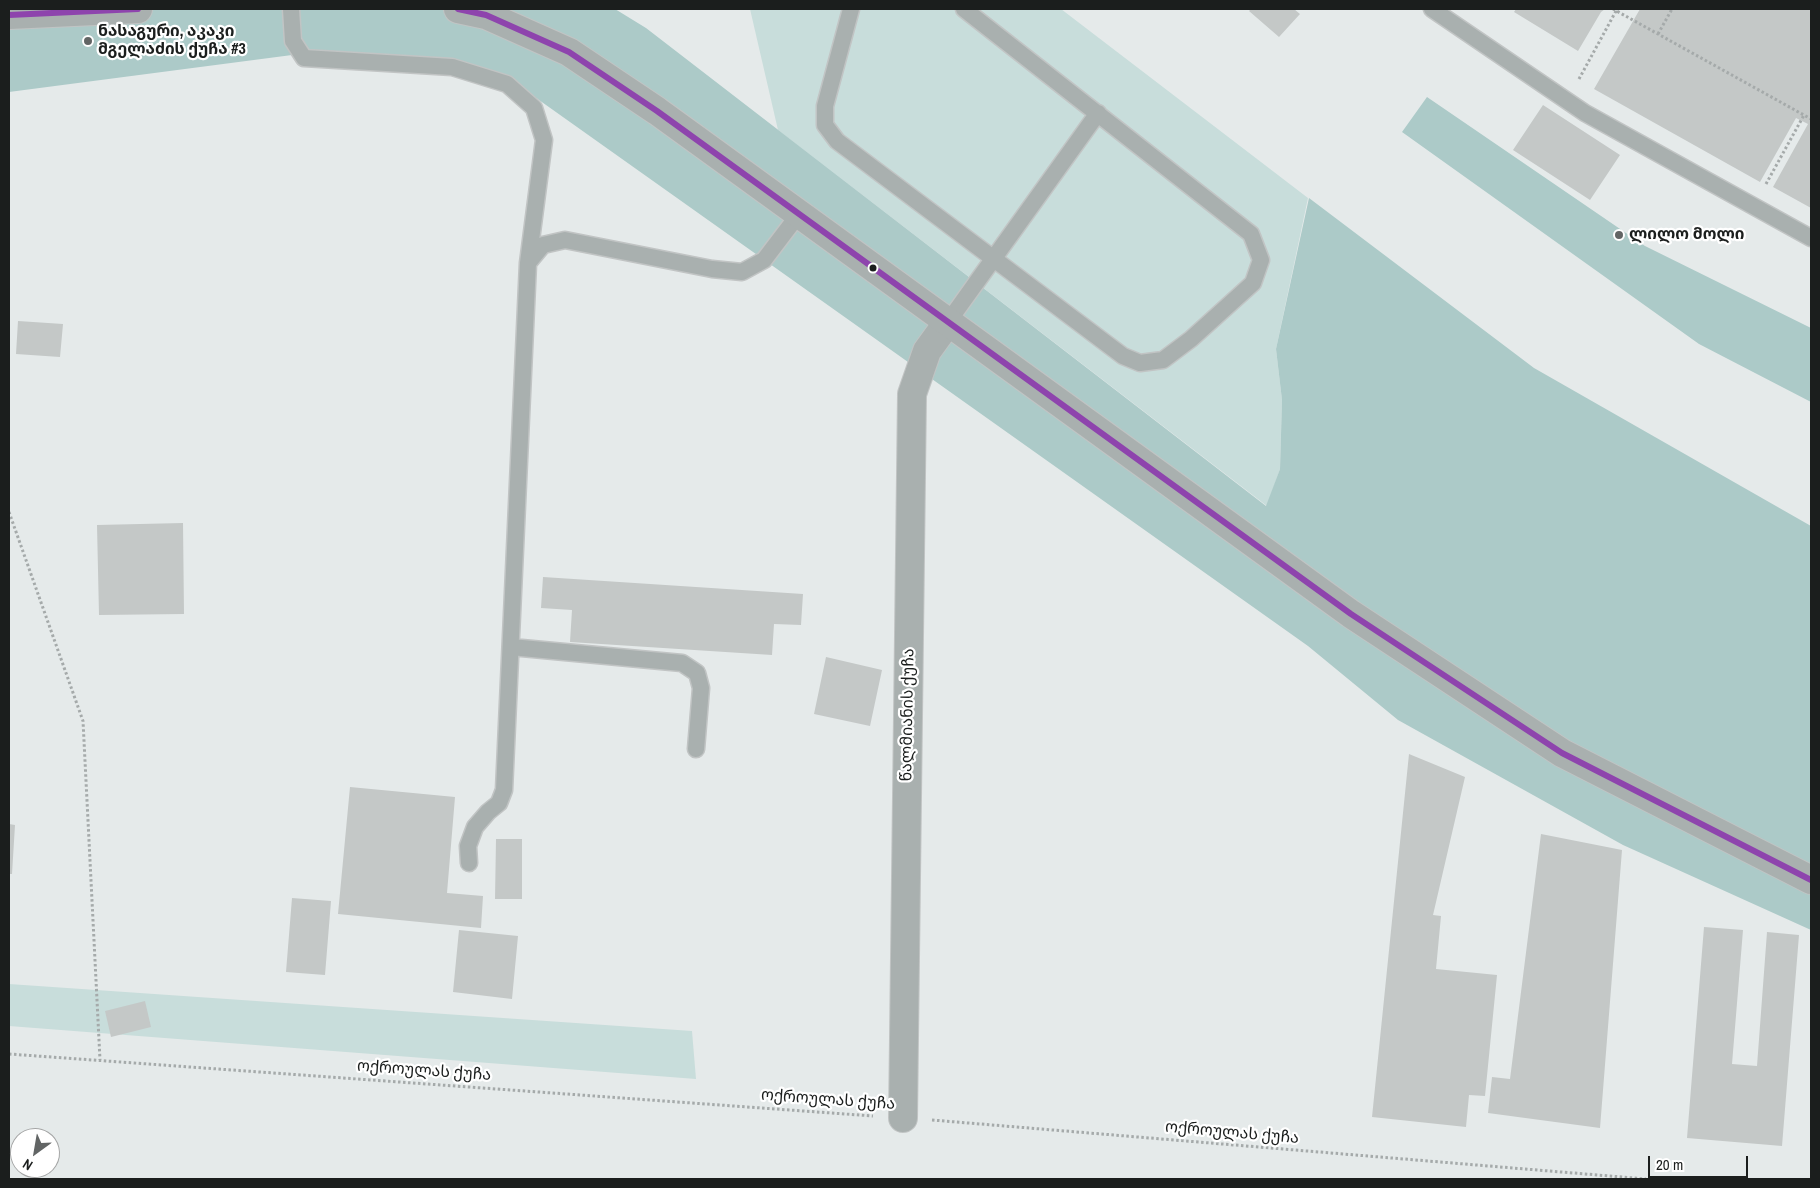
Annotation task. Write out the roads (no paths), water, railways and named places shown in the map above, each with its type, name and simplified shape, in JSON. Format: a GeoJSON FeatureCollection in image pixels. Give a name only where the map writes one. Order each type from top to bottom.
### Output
{"type":"FeatureCollection","features":[{"type":"Feature","properties":{"kind":"street"},"geometry":{"type":"LineString","coordinates":[[9,15],[138,9]]}},
{"type":"Feature","properties":{"kind":"street"},"geometry":{"type":"LineString","coordinates":[[458,9],[486,15],[569,52],[657,111],[1351,614],[1475,697],[1562,752],[1811,880]]}},
{"type":"Feature","properties":{"kind":"street","name":"წალმიანის ქუჩა"},"geometry":{"type":"LineString","coordinates":[[903,1118],[912,394],[927,351],[948,322]]}},
{"type":"Feature","properties":{"kind":"lane"},"geometry":{"type":"LineString","coordinates":[[291,9],[294,41],[304,58],[452,67],[507,84],[534,108],[544,140],[528,263],[504,790],[499,803],[475,827],[468,846],[469,863]]}},
{"type":"Feature","properties":{"kind":"lane"},"geometry":{"type":"LineString","coordinates":[[851,9],[825,106],[824,124],[837,141],[1123,356],[1140,363],[1163,360],[1191,339],[1252,282],[1261,260],[1251,234],[964,9]]}},
{"type":"Feature","properties":{"kind":"lane"},"geometry":{"type":"LineString","coordinates":[[1432,9],[1585,113],[1811,238]]}},
{"type":"Feature","properties":{"kind":"lane"},"geometry":{"type":"LineString","coordinates":[[948,322],[992,258],[1098,113]]}},
{"type":"Feature","properties":{"kind":"lane"},"geometry":{"type":"LineString","coordinates":[[528,263],[543,245],[565,240],[712,269],[742,272],[764,260],[799,214]]}},
{"type":"Feature","properties":{"kind":"lane"},"geometry":{"type":"LineString","coordinates":[[510,647],[682,663],[697,673],[701,688],[696,749]]}},
{"type":"Feature","properties":{"kind":"place","name":"ნასაგური, აკაკი მგელაძის ქუჩა #3"},"geometry":{"type":"Point","coordinates":[88,41]}},
{"type":"Feature","properties":{"kind":"place","name":"ლილო მოლი"},"geometry":{"type":"Point","coordinates":[1619,235]}}]}
